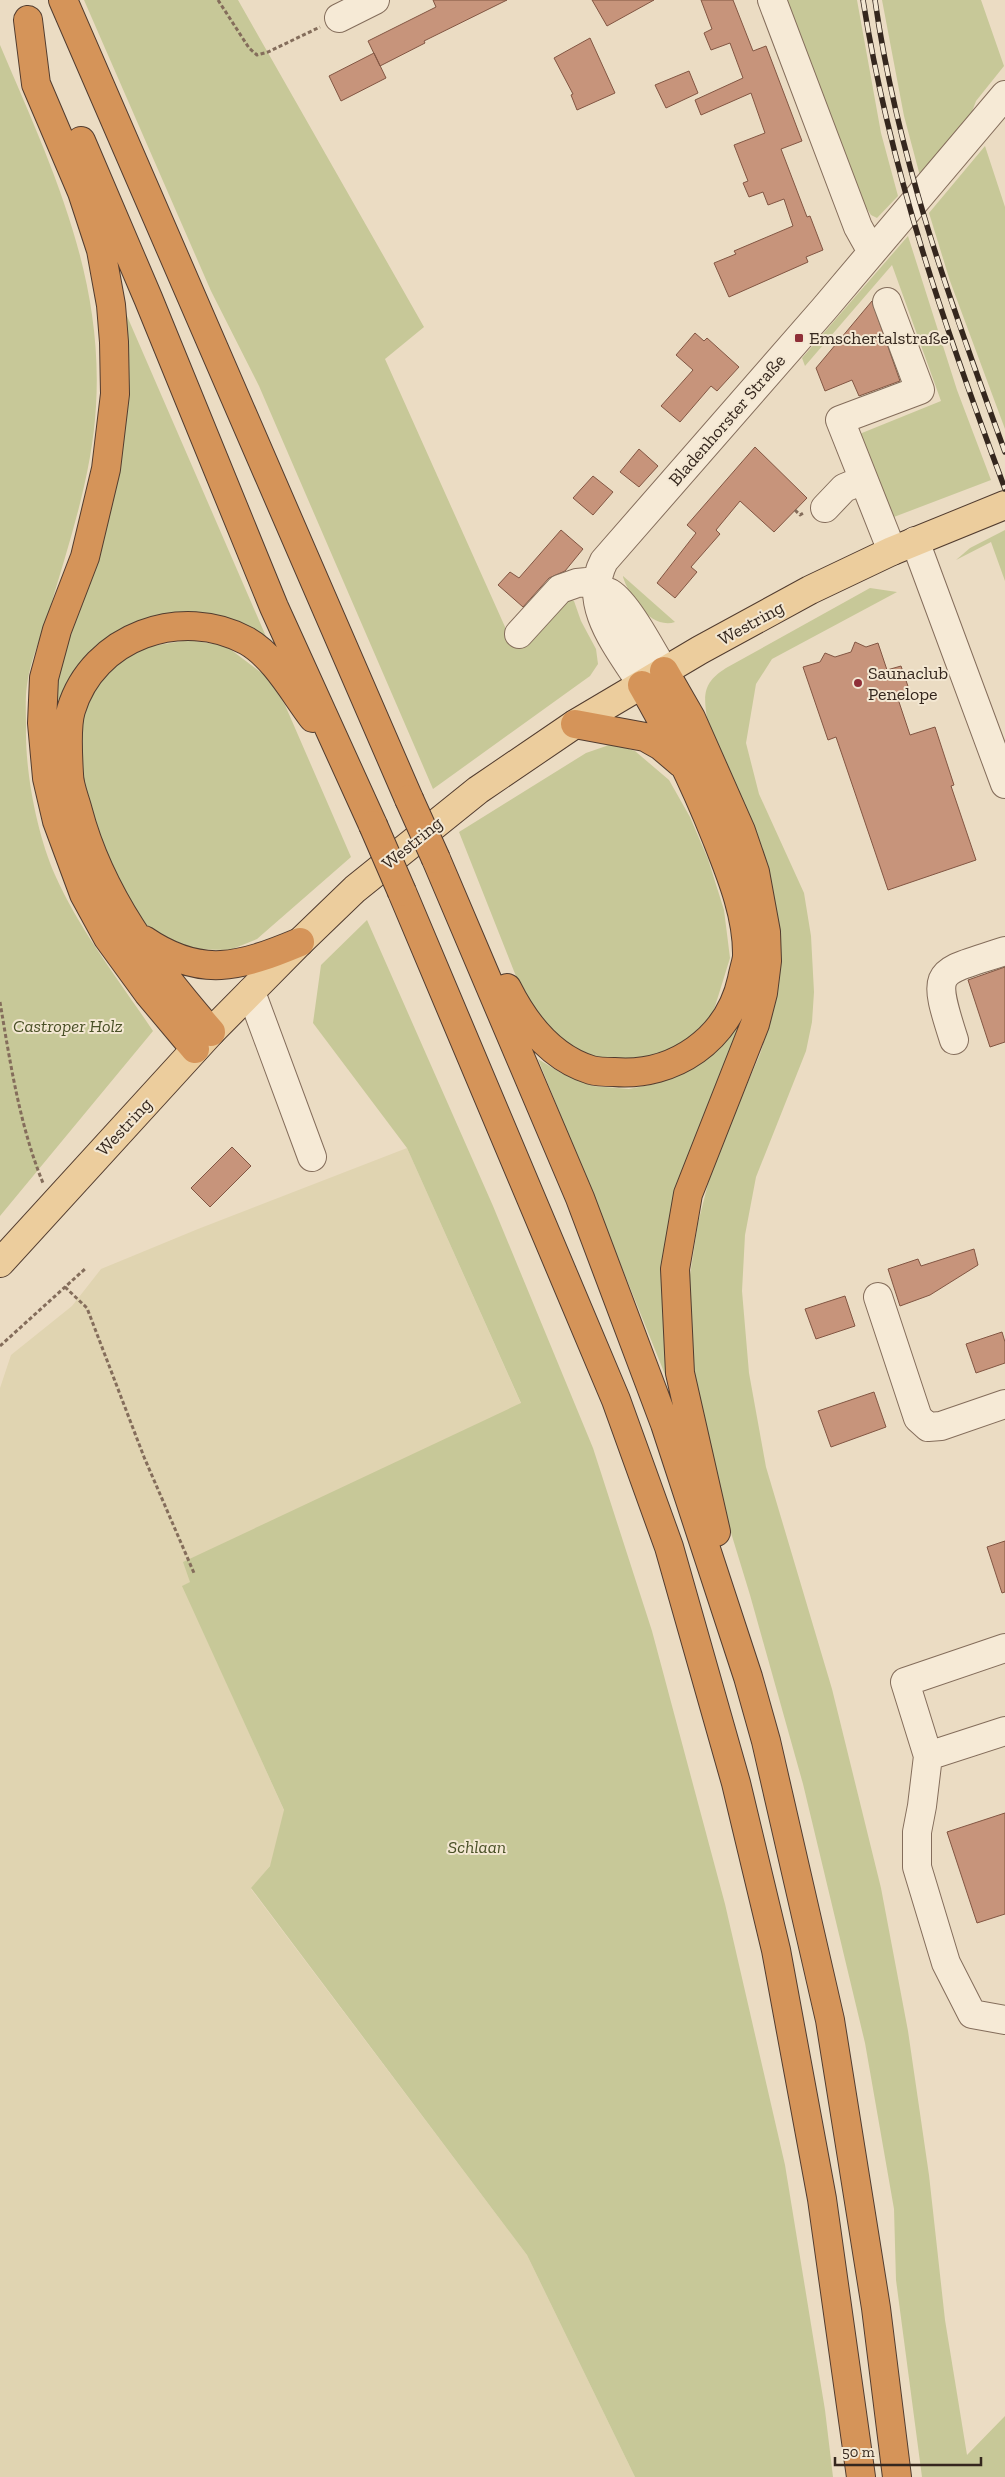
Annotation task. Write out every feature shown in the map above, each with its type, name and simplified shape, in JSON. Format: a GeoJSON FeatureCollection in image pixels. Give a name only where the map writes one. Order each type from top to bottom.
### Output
{"type":"FeatureCollection","features":[{"type":"Feature","properties":{"kind":"highway"},"geometry":{"type":"LineString","coordinates":[[63,0],[409,799],[467,927],[580,1198],[658,1406],[748,1677],[766,1741],[830,2020],[876,2308],[897,2477]]}},
{"type":"Feature","properties":{"kind":"highway"},"geometry":{"type":"LineString","coordinates":[[24,10],[148,298],[274,607],[344,759],[402,892],[616,1400],[668,1547],[736,1783],[776,1950],[822,2199],[862,2477]]}},
{"type":"Feature","properties":{"kind":"highway"},"geometry":{"type":"LineString","coordinates":[[24,10],[36,84],[82,192],[101,250],[111,305],[114,342],[115,394],[106,470],[85,557],[57,630],[44,678],[42,723],[47,778],[57,821],[84,894],[108,938],[148,993],[203,1041]]}},
{"type":"Feature","properties":{"kind":"highway"},"geometry":{"type":"LineString","coordinates":[[203,1041],[186,1004],[121,913],[87,845],[69,776],[71,710],[88,676],[104,658],[123,644],[164,627],[201,625],[220,628],[248,642],[264,654],[344,759]]}},
{"type":"Feature","properties":{"kind":"highway"},"geometry":{"type":"LineString","coordinates":[[467,927],[494,961],[514,1003],[539,1038],[566,1058],[592,1070],[625,1073],[648,1071],[672,1064],[694,1053],[712,1037],[725,1020],[738,995],[747,958],[742,913],[732,877],[653,678]]}},
{"type":"Feature","properties":{"kind":"highway"},"geometry":{"type":"LineString","coordinates":[[653,678],[691,718],[741,831],[755,872],[766,932],[764,985],[755,1024],[688,1194],[675,1269],[680,1373],[748,1677]]}},
{"type":"Feature","properties":{"kind":"highway"},"geometry":{"type":"LineString","coordinates":[[575,724],[646,738],[661,746],[688,768]]}},
{"type":"Feature","properties":{"kind":"highway"},"geometry":{"type":"LineString","coordinates":[[137,935],[164,954],[186,962],[210,966],[258,958],[300,942]]}},
{"type":"Feature","properties":{"kind":"main road","name":"Westring"},"geometry":{"type":"LineString","coordinates":[[0,1263],[203,1041],[300,942],[355,889],[478,790],[575,724],[810,590],[904,546],[1005,505]]}},
{"type":"Feature","properties":{"kind":"street"},"geometry":{"type":"LineString","coordinates":[[339,18],[375,0]]}},
{"type":"Feature","properties":{"kind":"street"},"geometry":{"type":"LineString","coordinates":[[772,0],[858,227],[872,252]]}},
{"type":"Feature","properties":{"kind":"street","name":"Bladenhorster Straße"},"geometry":{"type":"LineString","coordinates":[[653,678],[602,620],[597,604],[598,572],[604,561],[872,252],[1005,95]]}},
{"type":"Feature","properties":{"kind":"street"},"geometry":{"type":"LineString","coordinates":[[887,302],[920,390],[840,420],[863,480],[904,546],[1005,784]]}},
{"type":"Feature","properties":{"kind":"street"},"geometry":{"type":"LineString","coordinates":[[825,508],[844,488],[863,480]]}},
{"type":"Feature","properties":{"kind":"street"},"geometry":{"type":"LineString","coordinates":[[519,634],[560,589],[577,583],[598,586]]}},
{"type":"Feature","properties":{"kind":"street"},"geometry":{"type":"LineString","coordinates":[[954,1040],[941,999],[940,987],[944,976],[951,969],[1005,951]]}},
{"type":"Feature","properties":{"kind":"street"},"geometry":{"type":"LineString","coordinates":[[252,992],[312,1157]]}},
{"type":"Feature","properties":{"kind":"street"},"geometry":{"type":"LineString","coordinates":[[878,1297],[918,1418],[928,1427],[941,1426],[1005,1404]]}},
{"type":"Feature","properties":{"kind":"street"},"geometry":{"type":"LineString","coordinates":[[1005,1648],[905,1682],[928,1756],[917,1832],[917,1867],[946,1963],[972,2014],[1005,2020]]}},
{"type":"Feature","properties":{"kind":"street"},"geometry":{"type":"LineString","coordinates":[[928,1756],[1005,1731]]}},
{"type":"Feature","properties":{"kind":"path"},"geometry":{"type":"LineString","coordinates":[[218,0],[248,48],[257,55],[268,52],[339,18]]}},
{"type":"Feature","properties":{"kind":"path"},"geometry":{"type":"LineString","coordinates":[[0,1002],[7,1044],[33,1159],[52,1204]]}},
{"type":"Feature","properties":{"kind":"path"},"geometry":{"type":"LineString","coordinates":[[0,1346],[86,1268]]}},
{"type":"Feature","properties":{"kind":"path"},"geometry":{"type":"LineString","coordinates":[[65,1288],[87,1308],[144,1457],[194,1573]]}},
{"type":"Feature","properties":{"kind":"shaded area"},"geometry":{"type":"Polygon","coordinates":[[[407,1148],[527,1417],[183,1586],[295,1835],[251,1889],[527,2255],[635,2477],[0,2477],[0,1388],[11,1355],[72,1306],[101,1269],[198,1229],[407,1148]]]}},
{"type":"Feature","properties":{"kind":"green space"},"geometry":{"type":"Polygon","coordinates":[[[84,0],[238,0],[424,327],[385,359],[514,647],[561,594],[574,601],[581,621],[596,649],[598,664],[590,676],[433,789],[259,386],[211,291],[84,0]]]}},
{"type":"Feature","properties":{"kind":"green space"},"geometry":{"type":"Polygon","coordinates":[[[786,0],[857,0],[881,133],[898,196],[877,218],[871,215],[863,203],[786,0]]]}},
{"type":"Feature","properties":{"kind":"green space"},"geometry":{"type":"Polygon","coordinates":[[[882,0],[981,0],[1004,66],[976,101],[967,125],[920,176],[904,116],[882,0]]]}},
{"type":"Feature","properties":{"kind":"green space","name":"Castroper Holz"},"geometry":{"type":"Polygon","coordinates":[[[0,45],[37,133],[70,220],[91,310],[96,357],[96,406],[90,459],[78,511],[28,676],[26,745],[30,783],[43,841],[65,896],[88,936],[153,1031],[0,1216],[0,45]]]}},
{"type":"Feature","properties":{"kind":"green space"},"geometry":{"type":"Polygon","coordinates":[[[985,146],[1005,207],[1005,429],[950,281],[929,213],[985,146]]]}},
{"type":"Feature","properties":{"kind":"green space"},"geometry":{"type":"Polygon","coordinates":[[[908,236],[957,390],[991,480],[886,520],[857,435],[941,401],[892,265],[805,366],[802,358],[908,236]]]}},
{"type":"Feature","properties":{"kind":"green space"},"geometry":{"type":"Polygon","coordinates":[[[114,286],[271,648],[141,621],[52,727],[49,689],[90,564],[114,286]]]}},
{"type":"Feature","properties":{"kind":"green space"},"geometry":{"type":"Polygon","coordinates":[[[1005,530],[1005,581],[991,542],[956,560],[970,548],[1005,530]]]}},
{"type":"Feature","properties":{"kind":"green space"},"geometry":{"type":"Polygon","coordinates":[[[623,576],[675,622],[666,623],[658,621],[642,610],[630,593],[623,576]]]}},
{"type":"Feature","properties":{"kind":"green space"},"geometry":{"type":"Polygon","coordinates":[[[870,588],[897,592],[772,659],[756,684],[746,743],[759,794],[804,893],[811,936],[814,992],[812,1022],[806,1051],[756,1177],[745,1235],[742,1291],[749,1373],[766,1467],[832,1689],[881,1888],[908,2031],[929,2175],[945,2320],[967,2455],[1005,2416],[1005,2477],[922,2477],[896,2280],[894,2209],[865,2043],[803,1784],[750,1595],[721,1500],[692,1366],[689,1308],[690,1275],[698,1223],[713,1164],[760,1054],[771,1020],[781,964],[780,936],[772,895],[707,718],[705,695],[709,683],[726,668],[870,588]]]}},
{"type":"Feature","properties":{"kind":"green space"},"geometry":{"type":"Polygon","coordinates":[[[189,640],[226,646],[267,677],[285,705],[351,857],[257,939],[230,950],[181,949],[147,929],[114,877],[88,805],[78,744],[84,705],[103,679],[124,658],[146,647],[189,640]]]}},
{"type":"Feature","properties":{"kind":"green space"},"geometry":{"type":"Polygon","coordinates":[[[612,744],[635,751],[669,780],[690,817],[708,859],[724,910],[730,958],[713,1013],[683,1045],[662,1059],[606,1062],[580,1052],[552,1034],[523,994],[459,832],[586,753],[612,744]]]}},
{"type":"Feature","properties":{"kind":"green space","name":"Schlaan"},"geometry":{"type":"Polygon","coordinates":[[[367,920],[493,1206],[593,1448],[652,1631],[725,1904],[785,2165],[825,2410],[833,2477],[635,2477],[527,2255],[251,1888],[270,1866],[284,1810],[182,1586],[190,1582],[183,1562],[521,1403],[407,1148],[313,1023],[321,965],[367,920]]]}},
{"type":"Feature","properties":{"kind":"green space"},"geometry":{"type":"Polygon","coordinates":[[[752,992],[666,1333],[668,1382],[538,1059],[561,1073],[593,1086],[629,1089],[654,1084],[677,1076],[703,1061],[752,992]]]}},
{"type":"Feature","properties":{"kind":"building"},"geometry":{"type":"Polygon","coordinates":[[[433,0],[507,0],[424,41],[425,43],[380,66],[368,41],[436,7],[433,0]]]}},
{"type":"Feature","properties":{"kind":"building"},"geometry":{"type":"Polygon","coordinates":[[[592,0],[654,0],[607,26],[592,0]]]}},
{"type":"Feature","properties":{"kind":"building"},"geometry":{"type":"Polygon","coordinates":[[[701,0],[733,0],[753,51],[766,46],[802,141],[781,149],[807,217],[810,216],[823,250],[806,257],[808,262],[729,297],[714,263],[736,254],[734,251],[793,226],[784,199],[768,205],[763,192],[749,197],[743,183],[748,181],[734,145],[765,133],[751,93],[701,115],[695,100],[743,78],[730,43],[711,50],[704,33],[712,29],[701,0]]]}},
{"type":"Feature","properties":{"kind":"building"},"geometry":{"type":"Polygon","coordinates":[[[590,38],[615,93],[577,110],[571,95],[573,94],[554,58],[590,38]]]}},
{"type":"Feature","properties":{"kind":"building"},"geometry":{"type":"Polygon","coordinates":[[[374,53],[386,78],[341,101],[329,76],[374,53]]]}},
{"type":"Feature","properties":{"kind":"building"},"geometry":{"type":"Polygon","coordinates":[[[689,71],[698,93],[666,108],[655,85],[689,71]]]}},
{"type":"Feature","properties":{"kind":"building"},"geometry":{"type":"Polygon","coordinates":[[[872,301],[900,381],[859,396],[852,380],[825,391],[816,368],[872,301]]]}},
{"type":"Feature","properties":{"kind":"building"},"geometry":{"type":"Polygon","coordinates":[[[695,333],[704,341],[707,338],[739,367],[717,391],[711,386],[680,422],[661,406],[693,370],[676,355],[695,333]]]}},
{"type":"Feature","properties":{"kind":"building"},"geometry":{"type":"Polygon","coordinates":[[[755,447],[807,498],[774,532],[740,501],[716,530],[720,534],[691,567],[697,572],[675,598],[657,583],[696,533],[687,525],[755,447]]]}},
{"type":"Feature","properties":{"kind":"building"},"geometry":{"type":"Polygon","coordinates":[[[639,449],[658,466],[639,487],[620,472],[639,449]]]}},
{"type":"Feature","properties":{"kind":"building"},"geometry":{"type":"Polygon","coordinates":[[[593,476],[613,492],[593,515],[573,498],[593,476]]]}},
{"type":"Feature","properties":{"kind":"building"},"geometry":{"type":"Polygon","coordinates":[[[561,530],[583,549],[565,571],[549,578],[523,607],[498,585],[510,572],[519,578],[561,530]]]}},
{"type":"Feature","properties":{"kind":"building"},"geometry":{"type":"Polygon","coordinates":[[[855,642],[866,647],[878,643],[887,670],[901,666],[911,695],[898,699],[910,735],[935,727],[954,785],[951,786],[976,860],[888,890],[836,737],[828,740],[803,667],[820,662],[825,653],[835,657],[851,652],[855,642]]]}},
{"type":"Feature","properties":{"kind":"building"},"geometry":{"type":"Polygon","coordinates":[[[1005,967],[1005,1042],[990,1047],[968,980],[1005,967]]]}},
{"type":"Feature","properties":{"kind":"building"},"geometry":{"type":"Polygon","coordinates":[[[232,1147],[251,1166],[210,1207],[191,1188],[232,1147]]]}},
{"type":"Feature","properties":{"kind":"building"},"geometry":{"type":"Polygon","coordinates":[[[974,1249],[978,1265],[930,1295],[900,1306],[888,1269],[918,1259],[921,1266],[974,1249]]]}},
{"type":"Feature","properties":{"kind":"building"},"geometry":{"type":"Polygon","coordinates":[[[845,1296],[855,1326],[816,1339],[805,1309],[845,1296]]]}},
{"type":"Feature","properties":{"kind":"building"},"geometry":{"type":"Polygon","coordinates":[[[1002,1332],[1005,1342],[1005,1363],[976,1373],[966,1344],[1002,1332]]]}},
{"type":"Feature","properties":{"kind":"building"},"geometry":{"type":"Polygon","coordinates":[[[874,1392],[886,1427],[831,1447],[818,1411],[874,1392]]]}},
{"type":"Feature","properties":{"kind":"building"},"geometry":{"type":"Polygon","coordinates":[[[1005,1541],[1005,1592],[1002,1593],[987,1547],[1005,1541]]]}},
{"type":"Feature","properties":{"kind":"building"},"geometry":{"type":"Polygon","coordinates":[[[1005,1813],[1005,1914],[977,1923],[947,1832],[1005,1813]]]}},
{"type":"Feature","properties":{"kind":"railway"},"geometry":{"type":"LineString","coordinates":[[863,0],[874,63],[904,187],[961,369],[1005,489]]}},
{"type":"Feature","properties":{"kind":"railway"},"geometry":{"type":"LineString","coordinates":[[875,0],[897,116],[928,229],[965,341],[1005,452]]}},
{"type":"Feature","properties":{"kind":"place","name":"Emschertalstraße"},"geometry":{"type":"Point","coordinates":[799,338]}},
{"type":"Feature","properties":{"kind":"place","name":"Saunaclub Penelope"},"geometry":{"type":"Point","coordinates":[858,683]}}]}
